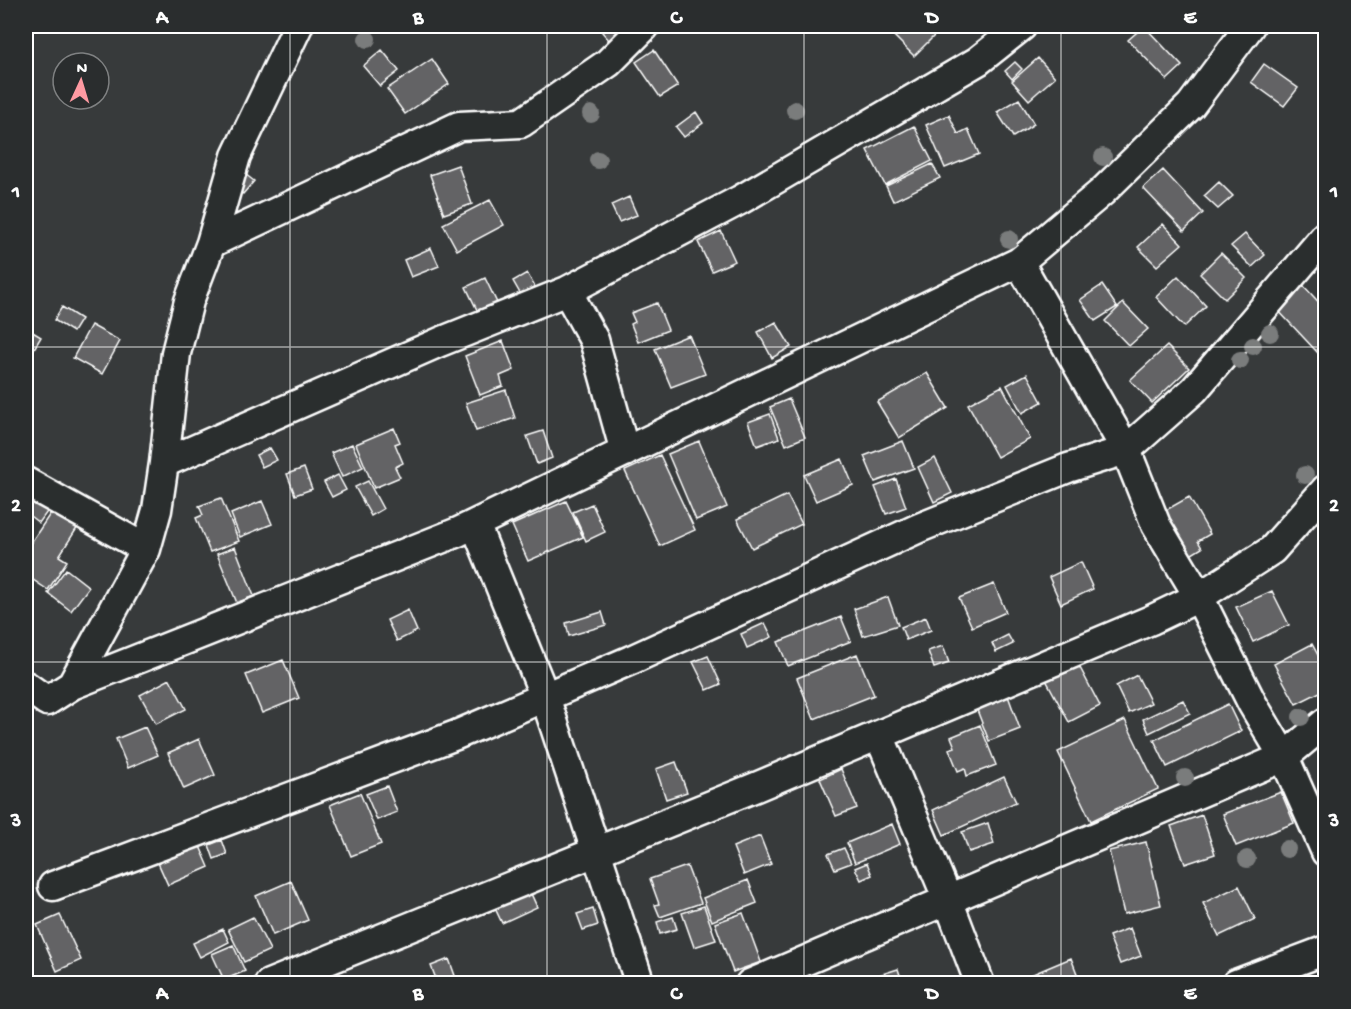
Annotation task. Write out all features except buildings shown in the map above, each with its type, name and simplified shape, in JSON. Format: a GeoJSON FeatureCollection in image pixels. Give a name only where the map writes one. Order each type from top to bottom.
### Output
{"type":"FeatureCollection","features":[{"type":"Feature","properties":{"kind":"street"},"geometry":{"type":"LineString","coordinates":[[72,685],[146,549],[157,510],[176,353],[189,301],[211,243],[236,156],[298,26]]}},
{"type":"Feature","properties":{"kind":"street"},"geometry":{"type":"LineString","coordinates":[[211,243],[459,126],[521,123],[608,63],[645,26]]}},
{"type":"Feature","properties":{"kind":"street"},"geometry":{"type":"LineString","coordinates":[[164,463],[440,342],[567,291],[781,176],[978,61],[1022,26]]}},
{"type":"Feature","properties":{"kind":"street"},"geometry":{"type":"LineString","coordinates":[[26,686],[47,701],[72,685],[475,524],[1019,262],[1102,192],[1191,105],[1250,26]]}},
{"type":"Feature","properties":{"kind":"street"},"geometry":{"type":"LineString","coordinates":[[53,886],[456,735],[919,528],[1068,468],[1126,450],[1194,390],[1326,235]]}},
{"type":"Feature","properties":{"kind":"street"},"geometry":{"type":"LineString","coordinates":[[1019,262],[1126,450],[1156,525],[1199,597],[1252,703],[1284,757],[1325,849]]}},
{"type":"Feature","properties":{"kind":"street"},"geometry":{"type":"LineString","coordinates":[[567,291],[594,339],[625,452]]}},
{"type":"Feature","properties":{"kind":"street"},"geometry":{"type":"LineString","coordinates":[[26,482],[146,549]]}},
{"type":"Feature","properties":{"kind":"street"},"geometry":{"type":"LineString","coordinates":[[269,984],[879,735],[1199,597],[1272,550],[1326,489]]}},
{"type":"Feature","properties":{"kind":"street"},"geometry":{"type":"LineString","coordinates":[[475,524],[545,697],[598,851],[640,984]]}},
{"type":"Feature","properties":{"kind":"street"},"geometry":{"type":"LineString","coordinates":[[750,984],[1284,757],[1326,722]]}},
{"type":"Feature","properties":{"kind":"street"},"geometry":{"type":"LineString","coordinates":[[879,735],[948,900],[980,984]]}},
{"type":"Feature","properties":{"kind":"street"},"geometry":{"type":"LineString","coordinates":[[1236,984],[1326,950]]}}]}
